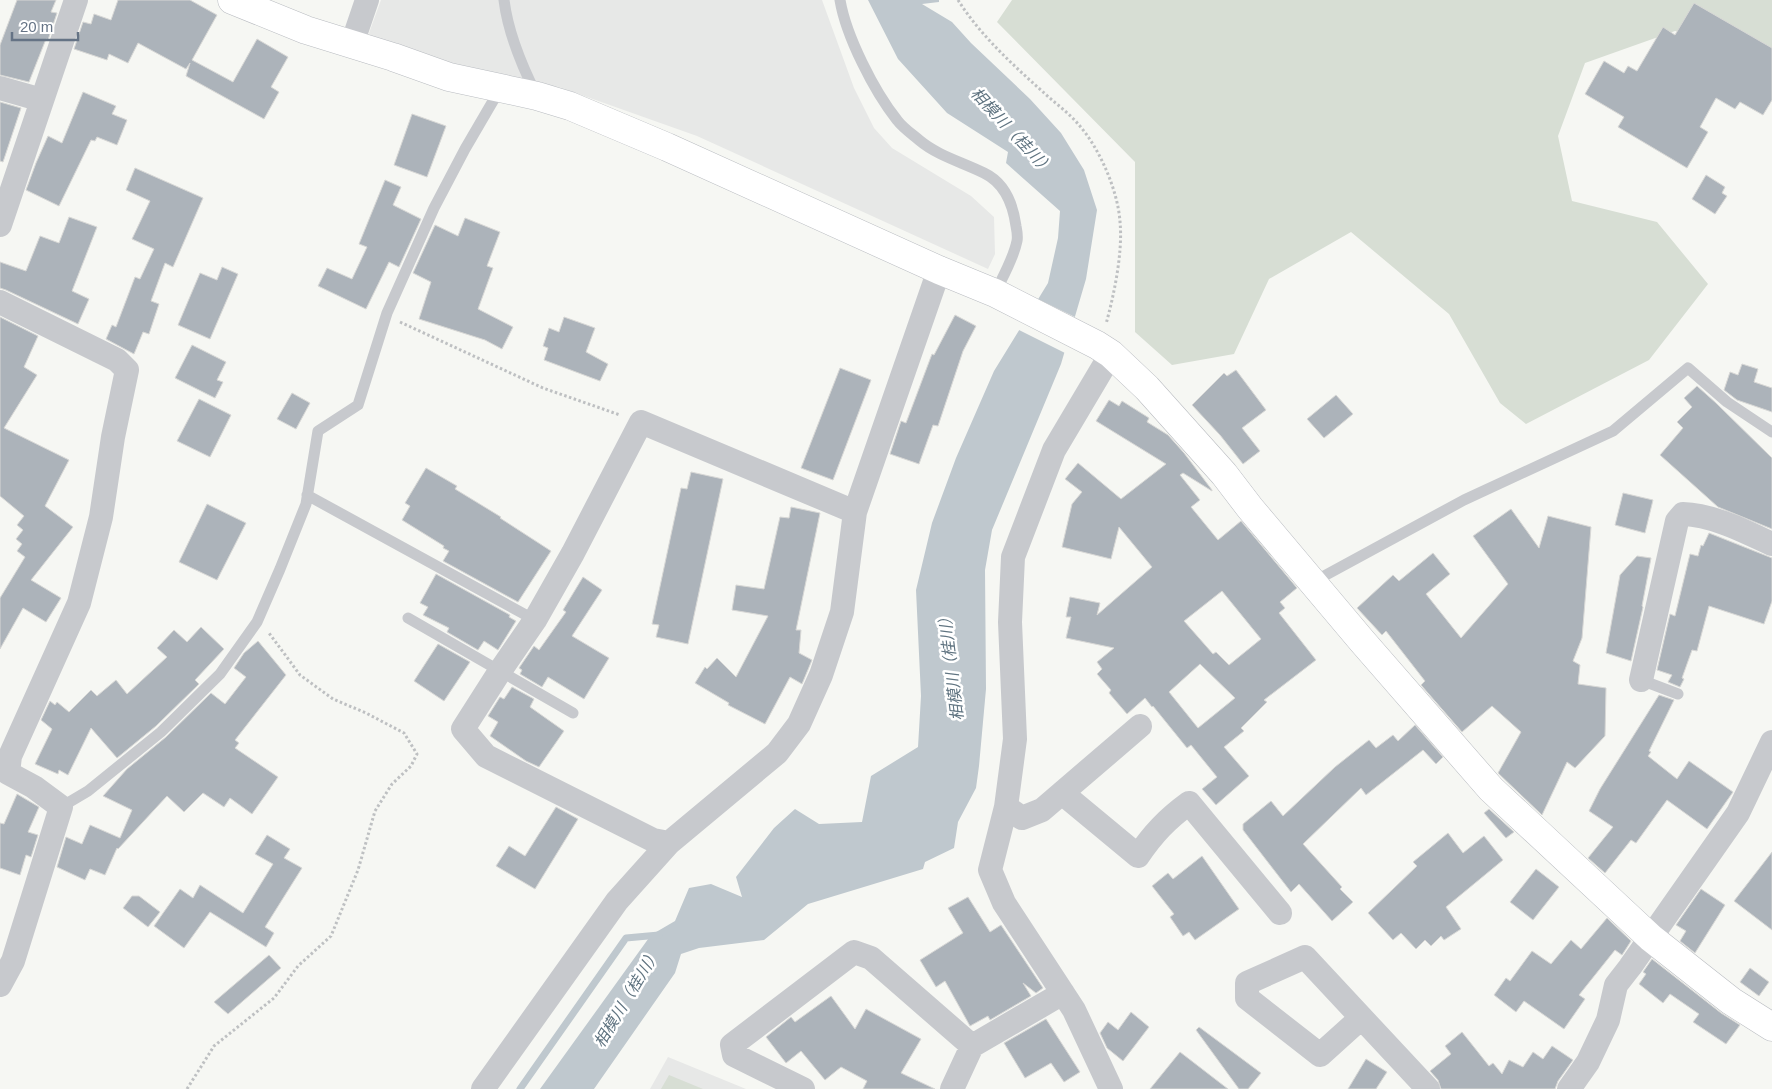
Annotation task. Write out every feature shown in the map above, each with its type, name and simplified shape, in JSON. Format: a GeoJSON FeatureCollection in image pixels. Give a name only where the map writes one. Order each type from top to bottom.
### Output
{"type":"FeatureCollection","features":[{"type":"Feature","properties":{"kind":"main road"},"geometry":{"type":"LineString","coordinates":[[232,0],[306,30],[393,57],[449,77],[536,96],[570,106],[667,147],[939,270],[999,295],[1099,347],[1147,388],[1218,467],[1313,582],[1492,789],[1651,938],[1731,1001],[1772,1027]]}},
{"type":"Feature","properties":{"kind":"street"},"geometry":{"type":"LineString","coordinates":[[0,225],[76,0]]}},
{"type":"Feature","properties":{"kind":"street"},"geometry":{"type":"LineString","coordinates":[[352,44],[368,0]]}},
{"type":"Feature","properties":{"kind":"street"},"geometry":{"type":"LineString","coordinates":[[0,88],[42,100]]}},
{"type":"Feature","properties":{"kind":"street"},"geometry":{"type":"LineString","coordinates":[[483,1089],[617,902],[668,843],[777,753],[799,724],[821,675],[842,612],[855,512],[939,270]]}},
{"type":"Feature","properties":{"kind":"street"},"geometry":{"type":"LineString","coordinates":[[0,302],[117,360],[127,370],[113,437],[101,517],[79,603],[10,756],[8,773],[34,786],[61,807],[13,961],[0,986]]}},
{"type":"Feature","properties":{"kind":"street"},"geometry":{"type":"LineString","coordinates":[[1099,347],[1054,450],[1013,557],[1010,622],[1015,740],[1006,807],[990,870],[1004,903],[1074,1010],[1112,1089]]}},
{"type":"Feature","properties":{"kind":"street"},"geometry":{"type":"LineString","coordinates":[[668,843],[653,840],[486,756],[463,729],[535,620],[573,553],[641,422],[855,512]]}},
{"type":"Feature","properties":{"kind":"street"},"geometry":{"type":"LineString","coordinates":[[1641,680],[1677,521],[1683,514],[1696,515],[1731,526],[1772,544]]}},
{"type":"Feature","properties":{"kind":"street"},"geometry":{"type":"LineString","coordinates":[[1006,807],[1022,818],[1042,810],[1140,726]]}},
{"type":"Feature","properties":{"kind":"street"},"geometry":{"type":"LineString","coordinates":[[1569,1089],[1588,1062],[1608,1020],[1616,985],[1651,938],[1738,812],[1772,742]]}},
{"type":"Feature","properties":{"kind":"street"},"geometry":{"type":"LineString","coordinates":[[1062,793],[1138,856],[1153,834],[1189,803],[1280,913]]}},
{"type":"Feature","properties":{"kind":"street"},"geometry":{"type":"LineString","coordinates":[[803,1089],[734,1055],[732,1045],[854,952],[871,958],[972,1046]]}},
{"type":"Feature","properties":{"kind":"street"},"geometry":{"type":"LineString","coordinates":[[1361,1018],[1320,1055],[1247,998],[1247,983],[1305,957],[1428,1089]]}},
{"type":"Feature","properties":{"kind":"street"},"geometry":{"type":"LineString","coordinates":[[952,1089],[972,1046],[1063,993]]}},
{"type":"Feature","properties":{"kind":"lane"},"geometry":{"type":"LineString","coordinates":[[504,0],[506,15],[520,61],[536,96]]}},
{"type":"Feature","properties":{"kind":"lane"},"geometry":{"type":"LineString","coordinates":[[840,0],[842,12],[859,56],[882,99],[898,122],[921,142],[940,154],[996,179],[1006,193],[1014,212],[1018,239],[999,295]]}},
{"type":"Feature","properties":{"kind":"lane"},"geometry":{"type":"LineString","coordinates":[[61,807],[88,791],[160,732],[220,674],[257,622],[306,504],[318,432],[358,405],[387,314],[434,208],[465,149],[500,89]]}},
{"type":"Feature","properties":{"kind":"lane"},"geometry":{"type":"LineString","coordinates":[[1313,582],[1464,500],[1613,431],[1688,368],[1727,402],[1772,432]]}},
{"type":"Feature","properties":{"kind":"lane"},"geometry":{"type":"LineString","coordinates":[[307,495],[535,620]]}},
{"type":"Feature","properties":{"kind":"lane"},"geometry":{"type":"LineString","coordinates":[[408,618],[573,713]]}},
{"type":"Feature","properties":{"kind":"lane"},"geometry":{"type":"LineString","coordinates":[[1641,680],[1678,694]]}},
{"type":"Feature","properties":{"kind":"path"},"geometry":{"type":"LineString","coordinates":[[958,0],[965,11],[1006,58],[1079,125],[1102,162],[1114,192],[1120,223],[1119,254],[1114,296],[1099,347]]}},
{"type":"Feature","properties":{"kind":"path"},"geometry":{"type":"LineString","coordinates":[[387,314],[398,321],[543,388],[641,422]]}},
{"type":"Feature","properties":{"kind":"path"},"geometry":{"type":"LineString","coordinates":[[187,1089],[214,1046],[274,998],[298,966],[330,936],[358,870],[375,811],[392,784],[411,766],[417,754],[404,733],[334,699],[300,675],[270,634],[257,622]]}},
{"type":"Feature","properties":{"kind":"shaded area"},"geometry":{"type":"Polygon","coordinates":[[[381,0],[822,0],[854,88],[874,128],[892,148],[971,196],[994,217],[995,254],[988,269],[697,136],[559,87],[525,83],[374,45],[369,33],[381,0]]]}},
{"type":"Feature","properties":{"kind":"shaded area"},"geometry":{"type":"Polygon","coordinates":[[[1012,0],[1772,0],[1772,49],[1675,31],[1585,63],[1558,136],[1572,201],[1657,222],[1708,284],[1649,360],[1526,424],[1500,403],[1449,314],[1351,232],[1269,279],[1234,354],[1172,365],[1135,332],[1135,162],[997,22],[1012,0]]]}},
{"type":"Feature","properties":{"kind":"shaded area"},"geometry":{"type":"Polygon","coordinates":[[[668,1057],[746,1089],[650,1089],[668,1057]]]}},
{"type":"Feature","properties":{"kind":"shaded area"},"geometry":{"type":"Polygon","coordinates":[[[669,1075],[703,1089],[661,1089],[669,1075]]]}},
{"type":"Feature","properties":{"kind":"water","name":"相模川（桂川）"},"geometry":{"type":"Polygon","coordinates":[[[868,0],[939,0],[939,2],[922,4],[952,22],[971,43],[1030,99],[1061,133],[1084,170],[1097,210],[1086,279],[1061,364],[992,530],[985,570],[986,689],[976,788],[958,822],[954,848],[925,862],[923,869],[808,904],[764,940],[699,948],[681,954],[675,973],[594,1089],[540,1089],[651,935],[675,921],[689,888],[711,884],[742,897],[736,877],[774,828],[795,809],[819,824],[862,822],[871,776],[918,747],[921,696],[916,590],[932,523],[956,458],[994,371],[1048,283],[1058,238],[1060,211],[1006,163],[1008,152],[947,113],[898,59],[868,0]]]}},
{"type":"Feature","properties":{"kind":"pier"},"geometry":{"type":"Polygon","coordinates":[[[1036,298],[1077,318],[1067,354],[1017,329],[1036,298]]]}},
{"type":"Feature","properties":{"kind":"building"},"geometry":{"type":"Polygon","coordinates":[[[17,0],[56,0],[51,12],[57,13],[48,40],[46,39],[29,82],[0,75],[0,45],[17,0]]]}},
{"type":"Feature","properties":{"kind":"building"},"geometry":{"type":"Polygon","coordinates":[[[118,0],[190,0],[217,15],[192,60],[233,82],[257,39],[288,57],[271,87],[279,92],[264,119],[186,76],[190,63],[186,69],[138,43],[128,63],[109,54],[107,60],[74,49],[83,22],[91,24],[94,14],[111,20],[118,0]]]}},
{"type":"Feature","properties":{"kind":"building"},"geometry":{"type":"Polygon","coordinates":[[[1694,3],[1772,48],[1772,100],[1763,115],[1740,102],[1735,109],[1716,98],[1700,127],[1708,132],[1687,168],[1618,127],[1624,117],[1585,94],[1604,61],[1624,73],[1628,66],[1637,71],[1663,27],[1675,35],[1694,3]]]}},
{"type":"Feature","properties":{"kind":"building"},"geometry":{"type":"Polygon","coordinates":[[[83,92],[116,106],[112,114],[127,120],[117,145],[97,137],[95,141],[91,140],[59,206],[26,190],[48,136],[62,143],[83,92]]]}},
{"type":"Feature","properties":{"kind":"building"},"geometry":{"type":"Polygon","coordinates":[[[0,102],[21,108],[3,162],[0,161],[0,102]]]}},
{"type":"Feature","properties":{"kind":"building"},"geometry":{"type":"Polygon","coordinates":[[[412,114],[446,126],[427,177],[394,165],[412,114]]]}},
{"type":"Feature","properties":{"kind":"building"},"geometry":{"type":"Polygon","coordinates":[[[135,168],[203,198],[173,267],[165,263],[151,301],[159,304],[149,334],[143,332],[134,354],[106,339],[112,325],[116,327],[135,277],[140,279],[154,249],[132,239],[150,201],[126,190],[135,168]]]}},
{"type":"Feature","properties":{"kind":"building"},"geometry":{"type":"Polygon","coordinates":[[[1706,175],[1725,187],[1722,193],[1727,196],[1715,214],[1692,199],[1706,175]]]}},
{"type":"Feature","properties":{"kind":"building"},"geometry":{"type":"Polygon","coordinates":[[[385,180],[401,187],[393,205],[421,219],[399,267],[389,262],[366,309],[318,286],[327,268],[352,279],[367,247],[359,244],[385,180]]]}},
{"type":"Feature","properties":{"kind":"building"},"geometry":{"type":"Polygon","coordinates":[[[69,217],[97,227],[72,291],[89,299],[78,324],[0,288],[0,262],[26,271],[40,236],[59,243],[69,217]]]}},
{"type":"Feature","properties":{"kind":"building"},"geometry":{"type":"Polygon","coordinates":[[[465,218],[500,232],[487,266],[493,268],[478,309],[513,327],[502,349],[485,340],[419,319],[431,282],[413,273],[435,225],[458,236],[465,218]]]}},
{"type":"Feature","properties":{"kind":"building"},"geometry":{"type":"Polygon","coordinates":[[[222,267],[238,274],[210,339],[178,325],[200,273],[217,280],[222,267]]]}},
{"type":"Feature","properties":{"kind":"building"},"geometry":{"type":"Polygon","coordinates":[[[955,315],[976,326],[963,351],[938,426],[933,425],[919,464],[890,454],[901,421],[906,423],[932,354],[934,355],[955,315]]]}},
{"type":"Feature","properties":{"kind":"building"},"geometry":{"type":"Polygon","coordinates":[[[0,317],[38,336],[24,367],[37,375],[4,428],[69,460],[45,506],[73,527],[31,580],[61,598],[46,622],[23,608],[0,649],[0,598],[25,557],[17,551],[22,544],[16,539],[23,530],[17,525],[24,516],[0,496],[0,317]]]}},
{"type":"Feature","properties":{"kind":"building"},"geometry":{"type":"Polygon","coordinates":[[[564,317],[595,328],[586,352],[608,364],[600,381],[544,360],[548,348],[543,346],[549,328],[559,332],[564,317]]]}},
{"type":"Feature","properties":{"kind":"building"},"geometry":{"type":"Polygon","coordinates":[[[192,345],[226,362],[217,380],[223,382],[215,398],[175,378],[192,345]]]}},
{"type":"Feature","properties":{"kind":"building"},"geometry":{"type":"Polygon","coordinates":[[[1742,364],[1758,369],[1754,382],[1772,388],[1772,412],[1737,400],[1724,390],[1730,372],[1738,375],[1742,364]]]}},
{"type":"Feature","properties":{"kind":"building"},"geometry":{"type":"Polygon","coordinates":[[[840,368],[871,380],[833,480],[801,468],[840,368]]]}},
{"type":"Feature","properties":{"kind":"building"},"geometry":{"type":"Polygon","coordinates":[[[1236,370],[1266,410],[1242,428],[1260,451],[1243,464],[1220,435],[1192,405],[1224,373],[1227,376],[1236,370]]]}},
{"type":"Feature","properties":{"kind":"building"},"geometry":{"type":"Polygon","coordinates":[[[1697,386],[1772,458],[1772,529],[1718,507],[1660,455],[1683,428],[1677,422],[1692,407],[1684,398],[1697,386]]]}},
{"type":"Feature","properties":{"kind":"building"},"geometry":{"type":"Polygon","coordinates":[[[292,393],[310,403],[296,429],[277,419],[292,393]]]}},
{"type":"Feature","properties":{"kind":"building"},"geometry":{"type":"Polygon","coordinates":[[[1336,395],[1353,414],[1324,438],[1307,419],[1336,395]]]}},
{"type":"Feature","properties":{"kind":"building"},"geometry":{"type":"Polygon","coordinates":[[[199,399],[231,415],[210,457],[177,441],[199,399]]]}},
{"type":"Feature","properties":{"kind":"building"},"geometry":{"type":"Polygon","coordinates":[[[1109,400],[1119,406],[1122,401],[1149,418],[1147,422],[1168,435],[1212,490],[1183,473],[1180,475],[1200,500],[1191,507],[1218,540],[1241,521],[1297,588],[1280,602],[1285,608],[1279,613],[1316,660],[1264,700],[1267,702],[1241,728],[1244,731],[1224,747],[1249,776],[1216,805],[1202,789],[1217,777],[1191,745],[1187,748],[1145,698],[1127,714],[1109,693],[1111,690],[1097,674],[1102,669],[1097,662],[1114,648],[1066,638],[1071,617],[1066,617],[1070,597],[1100,603],[1097,615],[1152,567],[1119,527],[1111,559],[1062,547],[1072,504],[1082,492],[1065,479],[1078,463],[1121,499],[1166,464],[1096,421],[1109,400]],[[1222,591],[1184,621],[1213,654],[1216,652],[1229,665],[1261,639],[1222,591]],[[1200,664],[1169,692],[1198,728],[1235,698],[1200,664]]]}},
{"type":"Feature","properties":{"kind":"building"},"geometry":{"type":"Polygon","coordinates":[[[426,468],[457,486],[455,489],[551,551],[518,602],[443,561],[449,551],[443,548],[444,546],[402,520],[410,506],[405,503],[426,468]]]}},
{"type":"Feature","properties":{"kind":"building"},"geometry":{"type":"Polygon","coordinates":[[[691,472],[723,479],[688,644],[656,637],[659,625],[652,624],[681,488],[687,489],[691,472]]]}},
{"type":"Feature","properties":{"kind":"building"},"geometry":{"type":"Polygon","coordinates":[[[1623,493],[1653,500],[1645,533],[1615,525],[1623,493]]]}},
{"type":"Feature","properties":{"kind":"building"},"geometry":{"type":"Polygon","coordinates":[[[207,504],[246,523],[217,580],[179,562],[207,504]]]}},
{"type":"Feature","properties":{"kind":"building"},"geometry":{"type":"Polygon","coordinates":[[[791,507],[820,513],[796,630],[801,630],[799,653],[812,660],[802,684],[790,677],[765,724],[728,705],[729,703],[695,683],[705,667],[707,669],[717,658],[736,677],[768,616],[732,610],[736,585],[764,589],[780,517],[789,518],[791,507]]]}},
{"type":"Feature","properties":{"kind":"building"},"geometry":{"type":"Polygon","coordinates":[[[1511,509],[1539,548],[1548,516],[1591,527],[1582,638],[1573,661],[1580,665],[1578,684],[1606,688],[1605,736],[1575,768],[1567,762],[1542,815],[1498,773],[1521,732],[1492,706],[1462,732],[1421,685],[1425,681],[1386,631],[1382,635],[1357,608],[1393,575],[1399,581],[1433,553],[1450,574],[1426,594],[1461,638],[1508,584],[1473,536],[1511,509]]]}},
{"type":"Feature","properties":{"kind":"building"},"geometry":{"type":"Polygon","coordinates":[[[1709,533],[1772,558],[1772,601],[1764,624],[1709,606],[1697,651],[1692,650],[1680,687],[1668,682],[1672,675],[1657,670],[1670,614],[1675,616],[1690,554],[1698,556],[1701,545],[1703,546],[1709,533]]]}},
{"type":"Feature","properties":{"kind":"building"},"geometry":{"type":"Polygon","coordinates":[[[1637,556],[1651,558],[1631,661],[1606,653],[1620,575],[1637,556]]]}},
{"type":"Feature","properties":{"kind":"building"},"geometry":{"type":"Polygon","coordinates":[[[436,574],[510,615],[509,617],[516,621],[498,650],[484,641],[478,650],[447,632],[449,628],[423,615],[428,607],[420,603],[436,574]]]}},
{"type":"Feature","properties":{"kind":"building"},"geometry":{"type":"Polygon","coordinates":[[[583,577],[602,590],[572,636],[609,658],[584,699],[548,677],[542,687],[520,674],[522,670],[519,668],[534,646],[539,650],[566,612],[563,610],[583,577]]]}},
{"type":"Feature","properties":{"kind":"building"},"geometry":{"type":"Polygon","coordinates":[[[201,627],[224,649],[195,680],[199,684],[156,726],[117,758],[91,728],[68,775],[59,770],[58,774],[35,764],[52,729],[41,720],[50,701],[55,705],[57,702],[69,712],[91,690],[97,696],[116,680],[127,694],[167,657],[157,648],[174,630],[187,642],[201,627]]]}},
{"type":"Feature","properties":{"kind":"building"},"geometry":{"type":"Polygon","coordinates":[[[258,641],[286,675],[235,740],[239,743],[235,748],[278,777],[252,814],[230,798],[224,807],[203,793],[184,812],[167,796],[117,848],[105,875],[90,869],[85,880],[57,867],[66,837],[82,844],[90,825],[120,838],[132,810],[103,796],[127,769],[166,737],[211,693],[225,704],[246,677],[234,668],[244,653],[258,641]]]}},
{"type":"Feature","properties":{"kind":"building"},"geometry":{"type":"Polygon","coordinates":[[[438,644],[470,662],[444,701],[414,681],[438,644]]]}},
{"type":"Feature","properties":{"kind":"building"},"geometry":{"type":"Polygon","coordinates":[[[512,687],[534,699],[530,707],[564,731],[539,767],[526,761],[490,736],[498,722],[488,716],[500,697],[504,699],[512,687]]]}},
{"type":"Feature","properties":{"kind":"building"},"geometry":{"type":"Polygon","coordinates":[[[1659,695],[1674,700],[1648,756],[1677,779],[1689,761],[1733,792],[1707,829],[1667,800],[1636,843],[1631,840],[1605,873],[1588,858],[1613,827],[1589,811],[1600,789],[1659,695]]]}},
{"type":"Feature","properties":{"kind":"building"},"geometry":{"type":"Polygon","coordinates":[[[1415,725],[1443,757],[1436,764],[1423,750],[1366,795],[1361,788],[1303,844],[1353,902],[1332,921],[1299,884],[1291,892],[1243,830],[1243,824],[1271,801],[1283,816],[1335,767],[1369,740],[1376,748],[1393,735],[1398,741],[1415,725]]]}},
{"type":"Feature","properties":{"kind":"building"},"geometry":{"type":"Polygon","coordinates":[[[17,794],[39,807],[28,832],[38,835],[31,857],[26,855],[20,875],[0,868],[0,823],[4,824],[17,794]]]}},
{"type":"Feature","properties":{"kind":"building"},"geometry":{"type":"Polygon","coordinates":[[[556,807],[578,819],[535,889],[496,866],[509,846],[525,856],[556,807]]]}},
{"type":"Feature","properties":{"kind":"building"},"geometry":{"type":"Polygon","coordinates":[[[1489,809],[1514,832],[1506,838],[1484,813],[1489,809]]]}},
{"type":"Feature","properties":{"kind":"building"},"geometry":{"type":"Polygon","coordinates":[[[1448,833],[1463,853],[1484,836],[1503,860],[1446,907],[1461,929],[1444,940],[1441,936],[1431,946],[1425,940],[1416,949],[1401,933],[1393,940],[1368,913],[1417,866],[1413,862],[1448,833]]]}},
{"type":"Feature","properties":{"kind":"building"},"geometry":{"type":"Polygon","coordinates":[[[267,835],[290,849],[284,858],[302,868],[265,927],[274,933],[266,947],[210,912],[184,948],[154,926],[180,889],[193,898],[200,885],[243,913],[273,864],[255,854],[267,835]]]}},
{"type":"Feature","properties":{"kind":"building"},"geometry":{"type":"Polygon","coordinates":[[[1772,852],[1772,930],[1734,901],[1772,852]]]}},
{"type":"Feature","properties":{"kind":"building"},"geometry":{"type":"Polygon","coordinates":[[[1202,856],[1239,909],[1195,940],[1189,932],[1183,936],[1170,917],[1174,914],[1152,886],[1168,873],[1173,879],[1202,856]]]}},
{"type":"Feature","properties":{"kind":"building"},"geometry":{"type":"Polygon","coordinates":[[[1536,869],[1559,887],[1533,920],[1510,902],[1536,869]]]}},
{"type":"Feature","properties":{"kind":"building"},"geometry":{"type":"Polygon","coordinates":[[[1701,889],[1725,905],[1695,953],[1680,941],[1686,931],[1676,925],[1701,889]]]}},
{"type":"Feature","properties":{"kind":"building"},"geometry":{"type":"Polygon","coordinates":[[[132,896],[139,896],[160,912],[148,927],[123,908],[132,896]]]}},
{"type":"Feature","properties":{"kind":"building"},"geometry":{"type":"Polygon","coordinates":[[[968,897],[990,932],[1001,925],[1043,988],[1036,993],[1023,983],[1031,996],[990,1020],[988,1016],[970,1026],[945,981],[936,987],[920,960],[963,933],[948,908],[968,897]]]}},
{"type":"Feature","properties":{"kind":"building"},"geometry":{"type":"Polygon","coordinates":[[[1607,918],[1631,941],[1622,955],[1615,950],[1579,995],[1585,999],[1564,1029],[1524,1001],[1516,1012],[1494,995],[1506,978],[1510,981],[1532,951],[1551,964],[1571,940],[1581,949],[1607,918]]]}},
{"type":"Feature","properties":{"kind":"building"},"geometry":{"type":"Polygon","coordinates":[[[269,955],[281,968],[228,1014],[214,1002],[269,955]]]}},
{"type":"Feature","properties":{"kind":"building"},"geometry":{"type":"Polygon","coordinates":[[[1652,959],[1721,1013],[1740,1025],[1726,1044],[1693,1022],[1699,1014],[1670,994],[1663,1003],[1639,984],[1646,974],[1643,972],[1652,959]]]}},
{"type":"Feature","properties":{"kind":"building"},"geometry":{"type":"Polygon","coordinates":[[[1750,968],[1769,982],[1759,996],[1740,982],[1750,968]]]}},
{"type":"Feature","properties":{"kind":"building"},"geometry":{"type":"Polygon","coordinates":[[[831,996],[855,1029],[866,1009],[921,1039],[901,1073],[935,1089],[863,1089],[867,1081],[841,1067],[825,1080],[801,1051],[786,1063],[766,1037],[791,1017],[795,1022],[831,996]]]}},
{"type":"Feature","properties":{"kind":"building"},"geometry":{"type":"Polygon","coordinates":[[[1131,1012],[1149,1027],[1123,1061],[1107,1048],[1100,1033],[1108,1022],[1118,1030],[1131,1012]]]}},
{"type":"Feature","properties":{"kind":"building"},"geometry":{"type":"Polygon","coordinates":[[[1046,1019],[1080,1072],[1064,1082],[1051,1063],[1025,1078],[1004,1043],[1046,1019]]]}},
{"type":"Feature","properties":{"kind":"building"},"geometry":{"type":"Polygon","coordinates":[[[1199,1027],[1261,1073],[1248,1089],[1239,1089],[1196,1030],[1199,1027]]]}},
{"type":"Feature","properties":{"kind":"building"},"geometry":{"type":"Polygon","coordinates":[[[1462,1032],[1489,1066],[1493,1063],[1502,1074],[1509,1060],[1523,1067],[1533,1052],[1543,1059],[1552,1046],[1573,1060],[1558,1081],[1555,1089],[1441,1089],[1438,1080],[1430,1071],[1451,1054],[1445,1046],[1462,1032]]]}},
{"type":"Feature","properties":{"kind":"building"},"geometry":{"type":"Polygon","coordinates":[[[1180,1052],[1228,1089],[1150,1089],[1180,1052]]]}},
{"type":"Feature","properties":{"kind":"building"},"geometry":{"type":"Polygon","coordinates":[[[1366,1059],[1387,1072],[1376,1089],[1348,1089],[1366,1059]]]}},
{"type":"Feature","properties":{"kind":"waterway"},"geometry":{"type":"LineString","coordinates":[[520,1089],[626,938],[659,935]]}}]}
